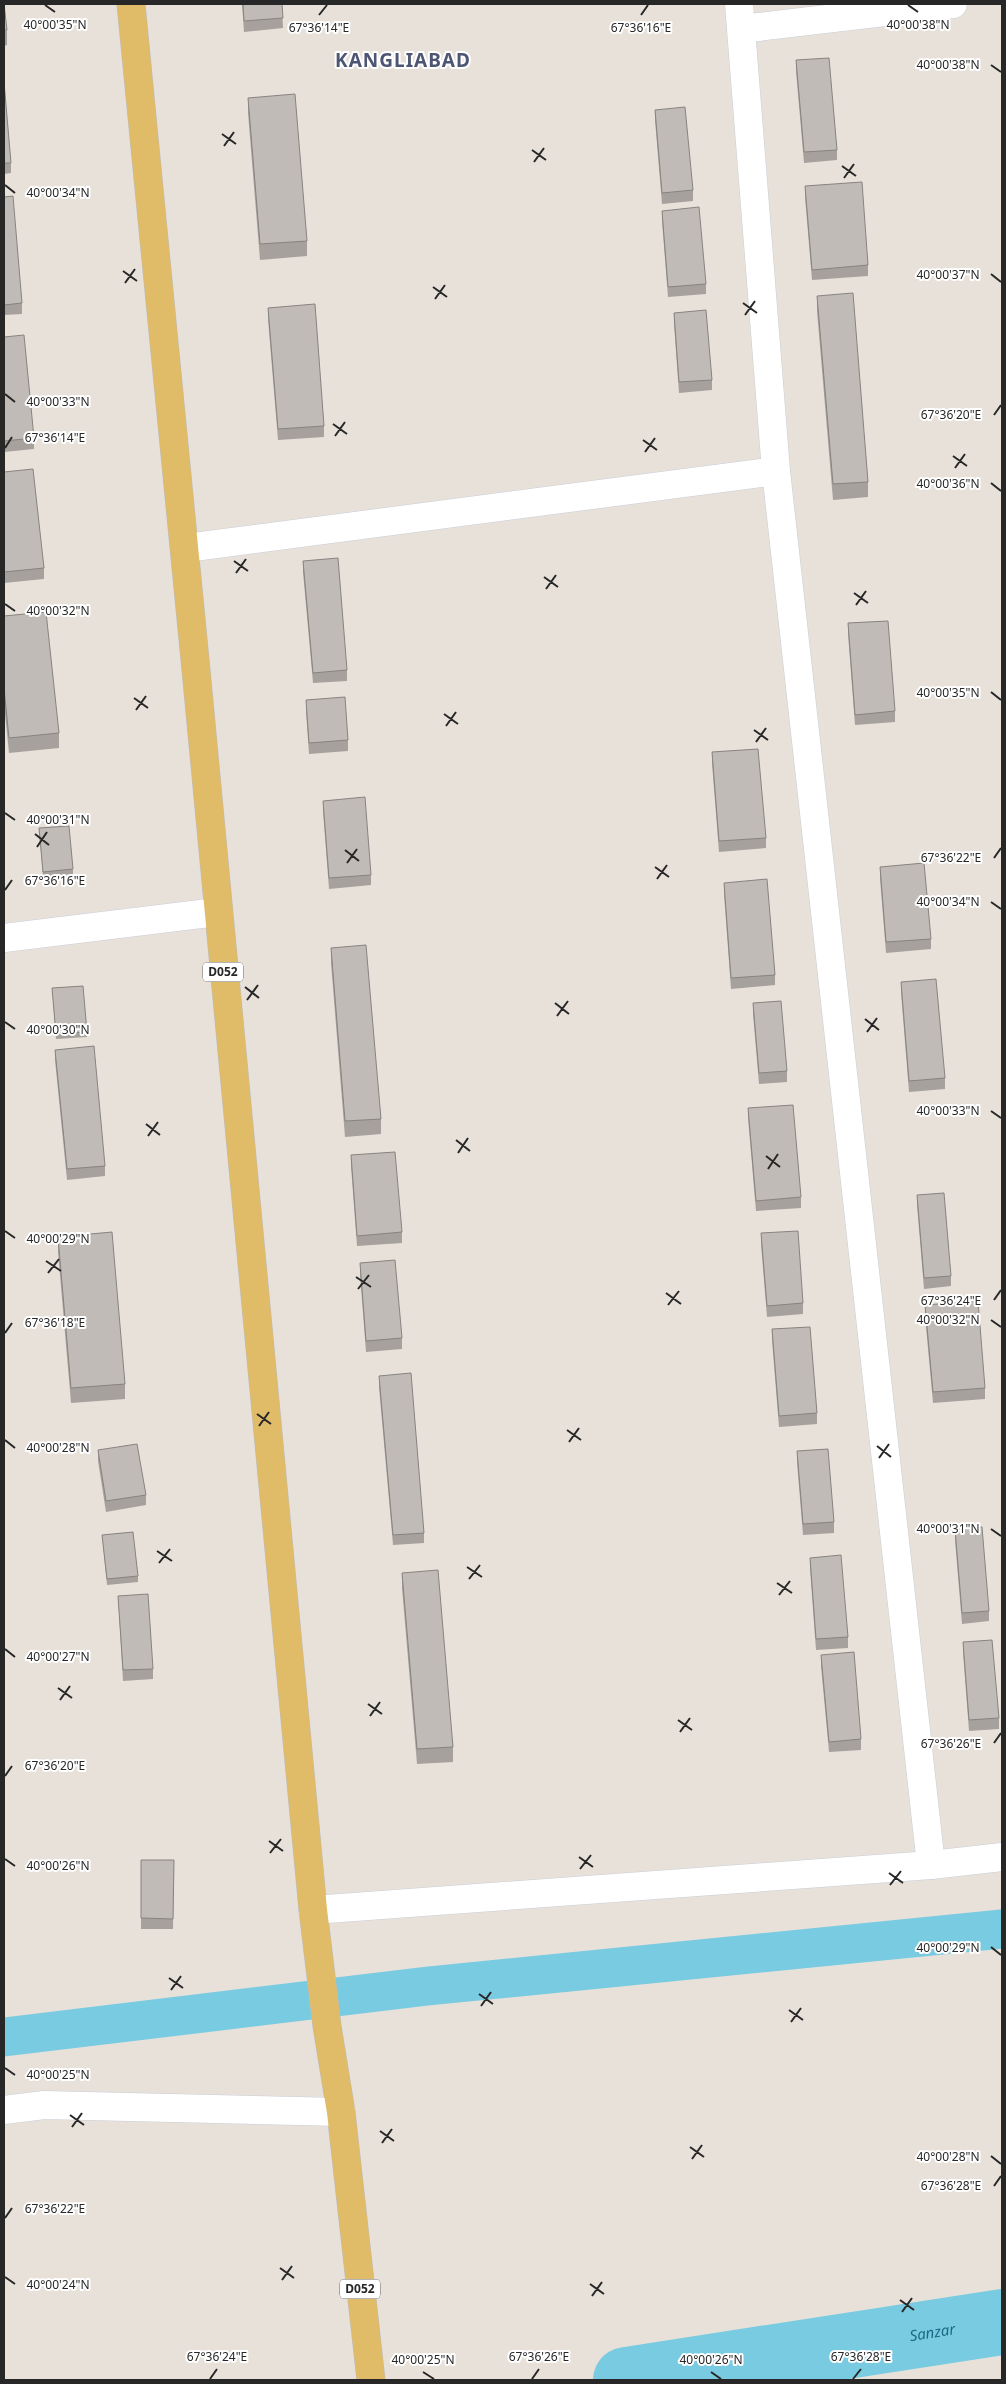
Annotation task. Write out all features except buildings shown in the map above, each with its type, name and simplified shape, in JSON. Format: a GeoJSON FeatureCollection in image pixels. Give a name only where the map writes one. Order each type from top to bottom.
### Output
{"type":"FeatureCollection","features":[{"type":"Feature","properties":{"kind":"main road","name":"D052"},"geometry":{"type":"LineString","coordinates":[[131,4],[186,548],[218,912],[316,1940],[341,2112],[349,2198],[371,2380]]}},
{"type":"Feature","properties":{"kind":"street"},"geometry":{"type":"LineString","coordinates":[[931,1865],[776,470],[740,16],[953,4]]}},
{"type":"Feature","properties":{"kind":"street"},"geometry":{"type":"LineString","coordinates":[[186,548],[776,470]]}},
{"type":"Feature","properties":{"kind":"street"},"geometry":{"type":"LineString","coordinates":[[4,938],[218,912]]}},
{"type":"Feature","properties":{"kind":"street"},"geometry":{"type":"LineString","coordinates":[[313,1910],[931,1865],[1002,1857]]}},
{"type":"Feature","properties":{"kind":"street"},"geometry":{"type":"LineString","coordinates":[[4,2110],[44,2105],[341,2112]]}},
{"type":"Feature","properties":{"kind":"waterway"},"geometry":{"type":"LineString","coordinates":[[4,2037],[428,1986],[1002,1929]]}},
{"type":"Feature","properties":{"kind":"waterway","name":"Sanzar"},"geometry":{"type":"LineString","coordinates":[[626,2380],[1002,2322]]}},
{"type":"Feature","properties":{"kind":"district","name":"KANGLIABAD"},"geometry":{"type":"Point","coordinates":[403,60]}}]}
